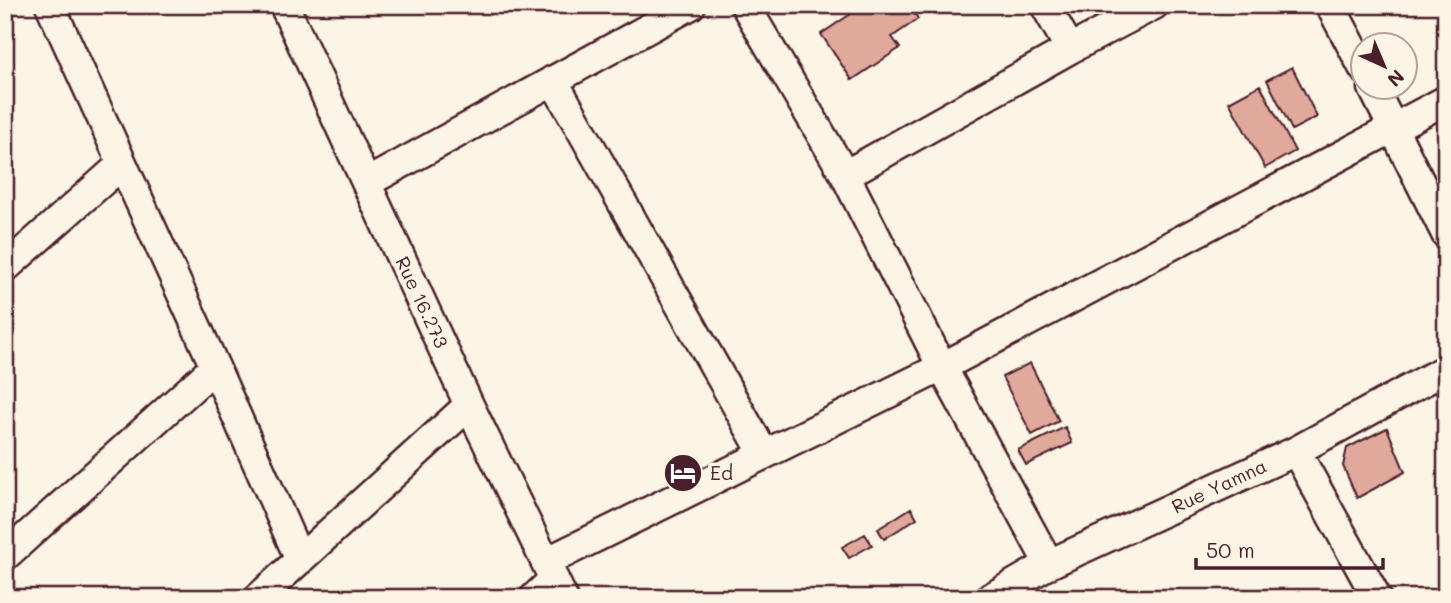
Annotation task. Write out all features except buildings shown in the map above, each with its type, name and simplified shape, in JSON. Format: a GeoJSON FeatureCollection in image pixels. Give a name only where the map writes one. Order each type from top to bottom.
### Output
{"type":"FeatureCollection","features":[{"type":"Feature","properties":{"kind":"street"},"geometry":{"type":"LineString","coordinates":[[50,5],[300,560]]}},
{"type":"Feature","properties":{"kind":"street","name":"Rue 16.273"},"geometry":{"type":"LineString","coordinates":[[284,5],[368,183],[549,584]]}},
{"type":"Feature","properties":{"kind":"street"},"geometry":{"type":"LineString","coordinates":[[368,183],[691,5]]}},
{"type":"Feature","properties":{"kind":"street"},"geometry":{"type":"LineString","coordinates":[[745,5],[845,175],[942,367],[1049,564]]}},
{"type":"Feature","properties":{"kind":"street"},"geometry":{"type":"LineString","coordinates":[[1045,5],[1070,49]]}},
{"type":"Feature","properties":{"kind":"street"},"geometry":{"type":"LineString","coordinates":[[845,175],[1154,5]]}},
{"type":"Feature","properties":{"kind":"street"},"geometry":{"type":"LineString","coordinates":[[1330,5],[1350,44]]}},
{"type":"Feature","properties":{"kind":"street"},"geometry":{"type":"LineString","coordinates":[[553,80],[764,454]]}},
{"type":"Feature","properties":{"kind":"street"},"geometry":{"type":"LineString","coordinates":[[549,584],[764,454],[942,367],[1446,100]]}},
{"type":"Feature","properties":{"kind":"street"},"geometry":{"type":"LineString","coordinates":[[1381,102],[1446,234]]}},
{"type":"Feature","properties":{"kind":"street"},"geometry":{"type":"LineString","coordinates":[[5,268],[122,164]]}},
{"type":"Feature","properties":{"kind":"street"},"geometry":{"type":"LineString","coordinates":[[5,556],[215,367]]}},
{"type":"Feature","properties":{"kind":"street","name":"Rue Yamna"},"geometry":{"type":"LineString","coordinates":[[989,598],[1049,564],[1296,451],[1446,369]]}},
{"type":"Feature","properties":{"kind":"street"},"geometry":{"type":"LineString","coordinates":[[258,598],[469,405]]}},
{"type":"Feature","properties":{"kind":"street"},"geometry":{"type":"LineString","coordinates":[[1296,451],[1377,598]]}},
{"type":"Feature","properties":{"kind":"place","name":"Ed"},"geometry":{"type":"Point","coordinates":[683,473]}}]}
